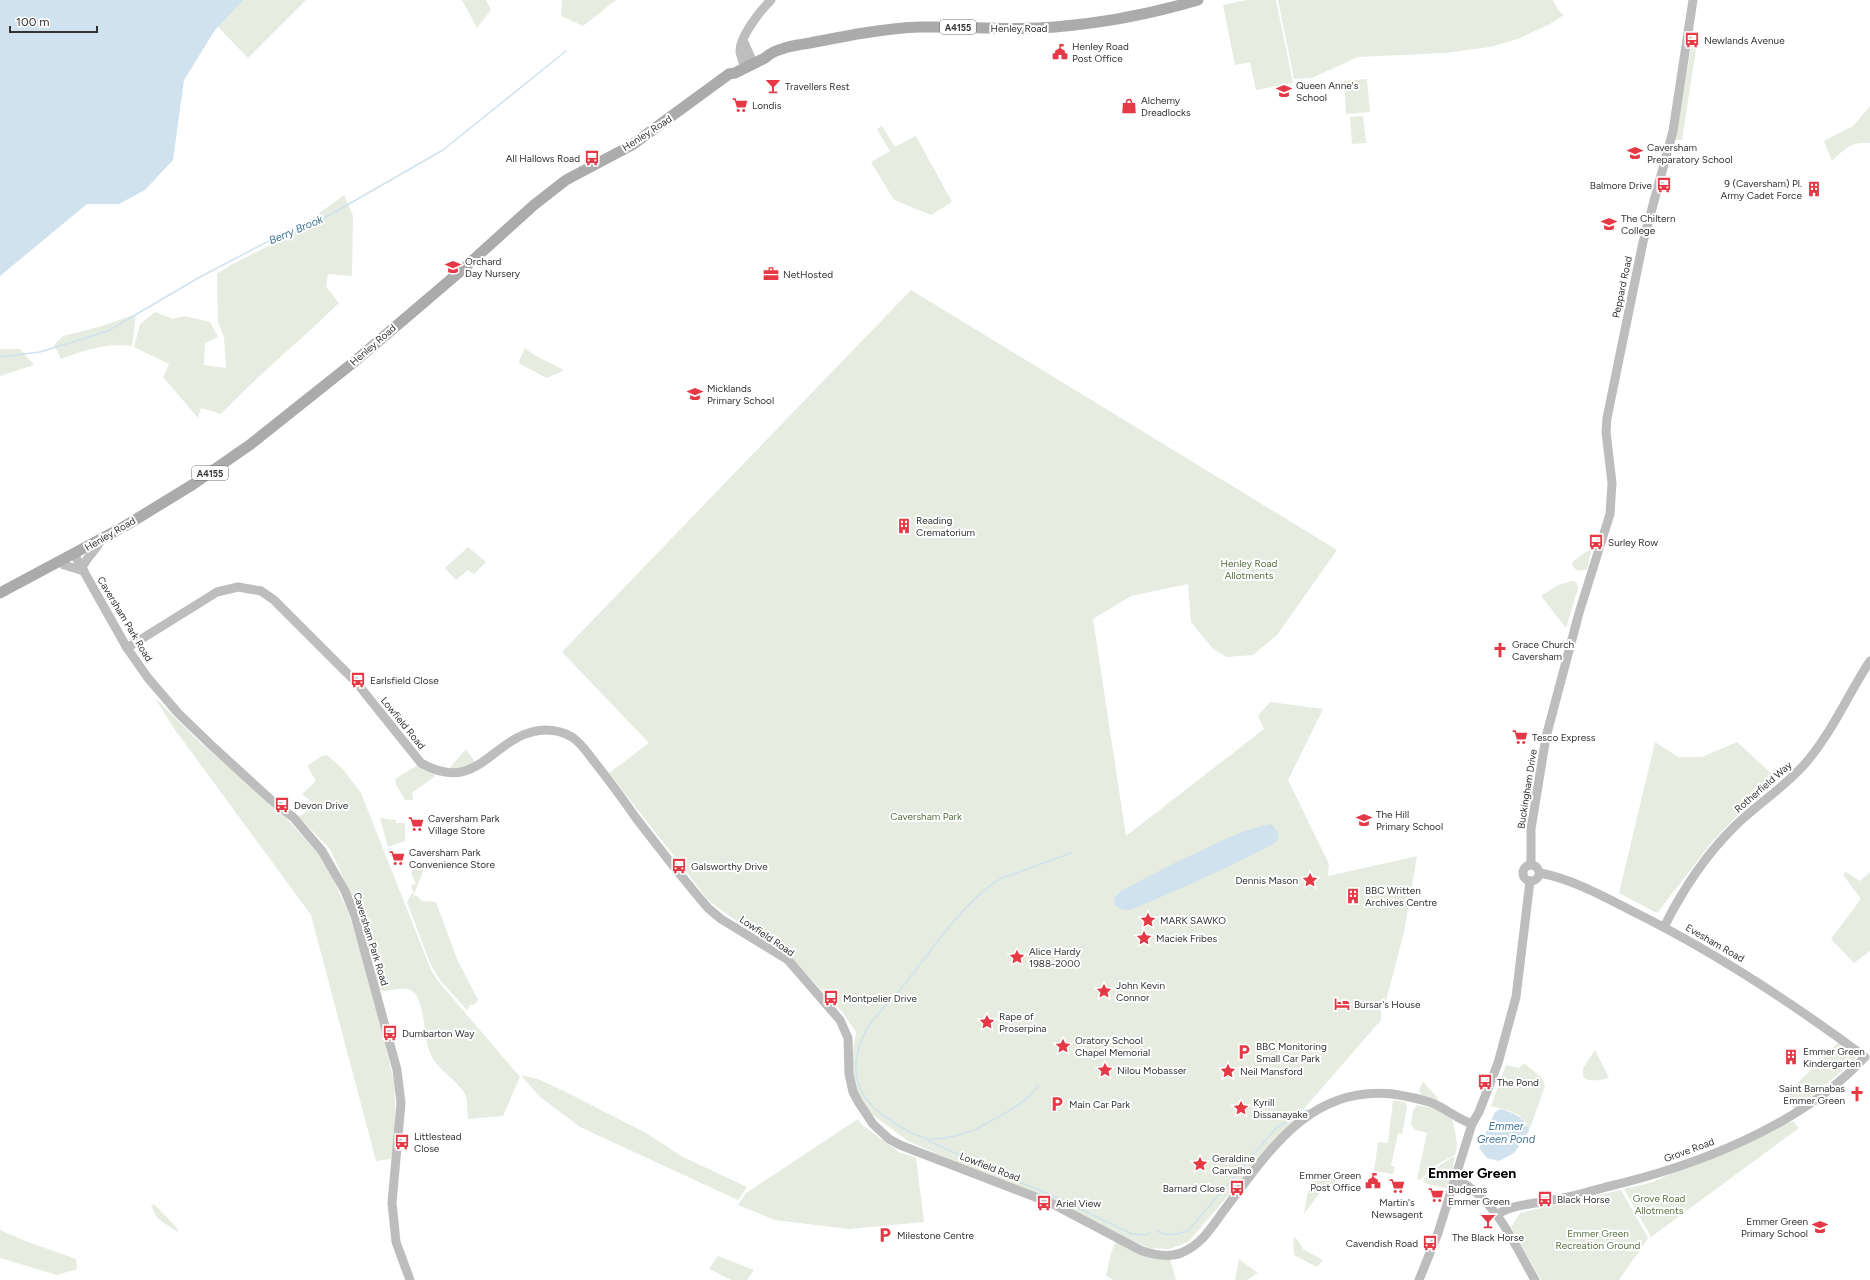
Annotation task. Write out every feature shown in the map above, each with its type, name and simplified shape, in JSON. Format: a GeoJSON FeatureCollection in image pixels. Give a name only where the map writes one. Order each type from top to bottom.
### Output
{"type":"FeatureCollection","features":[{"type":"Feature","properties":{"kind":"main road","name":"Henley Road"},"geometry":{"type":"LineString","coordinates":[[0,593],[100,540],[192,484],[251,444],[354,362],[463,269],[534,205],[566,180],[632,145],[729,74],[731,68],[748,62],[763,53],[769,54],[800,45],[843,36],[920,27],[1045,28],[1102,22],[1145,14],[1198,0]]}},
{"type":"Feature","properties":{"kind":"street"},"geometry":{"type":"LineString","coordinates":[[748,62],[740,52],[743,40],[750,26],[772,0]]}},
{"type":"Feature","properties":{"kind":"street","name":"Peppard Road"},"geometry":{"type":"LineString","coordinates":[[1590,578],[1612,504],[1612,472],[1606,432],[1607,418],[1643,242],[1673,131],[1693,0]]}},
{"type":"Feature","properties":{"kind":"street"},"geometry":{"type":"LineString","coordinates":[[59,561],[64,565],[83,570],[88,556],[98,548],[100,540]]}},
{"type":"Feature","properties":{"kind":"street","name":"Caversham Park Road"},"geometry":{"type":"LineString","coordinates":[[74,554],[127,648],[148,678],[178,712],[269,798],[294,818],[322,851],[345,891],[355,916],[397,1070],[401,1103],[392,1203],[396,1242],[410,1280]]}},
{"type":"Feature","properties":{"kind":"street","name":"Buckingham Drive"},"geometry":{"type":"LineString","coordinates":[[1531,865],[1532,822],[1546,737],[1557,691],[1590,578]]}},
{"type":"Feature","properties":{"kind":"street","name":"Lowfield Road"},"geometry":{"type":"LineString","coordinates":[[127,648],[217,592],[238,587],[254,589],[271,598],[315,640],[356,682],[411,752],[421,763],[431,769],[453,773],[471,770],[510,742],[530,732],[552,730],[573,737],[590,756],[637,819],[708,908],[721,919],[788,960],[840,1020],[848,1038],[848,1074],[853,1092],[865,1115],[880,1131],[900,1145],[982,1175],[1051,1203],[1142,1251],[1155,1255],[1169,1256],[1180,1254],[1200,1242],[1273,1147],[1295,1124],[1310,1114],[1344,1099],[1368,1094],[1392,1094],[1413,1098],[1432,1104],[1472,1124]]}},
{"type":"Feature","properties":{"kind":"street","name":"Rotherfield Way"},"geometry":{"type":"LineString","coordinates":[[1664,927],[1684,891],[1716,845],[1751,812],[1790,780],[1807,761],[1835,721],[1870,661]]}},
{"type":"Feature","properties":{"kind":"street"},"geometry":{"type":"LineString","coordinates":[[1531,865],[1537,867],[1540,873],[1536,880],[1530,881],[1525,879],[1523,874],[1525,868],[1531,865]]}},
{"type":"Feature","properties":{"kind":"street","name":"Evesham Road"},"geometry":{"type":"LineString","coordinates":[[1540,873],[1554,876],[1578,886],[1664,927],[1748,975],[1865,1057]]}},
{"type":"Feature","properties":{"kind":"street"},"geometry":{"type":"LineString","coordinates":[[1419,1280],[1438,1233],[1472,1124],[1479,1112],[1498,1062],[1516,997],[1522,960],[1530,881]]}},
{"type":"Feature","properties":{"kind":"street","name":"Grove Road"},"geometry":{"type":"LineString","coordinates":[[1498,1214],[1514,1206],[1555,1200],[1627,1182],[1668,1170],[1719,1151],[1764,1130],[1829,1092],[1850,1074],[1865,1057]]}},
{"type":"Feature","properties":{"kind":"street"},"geometry":{"type":"LineString","coordinates":[[1456,1178],[1475,1191],[1498,1214],[1535,1280]]}},
{"type":"Feature","properties":{"kind":"green space"},"geometry":{"type":"Polygon","coordinates":[[[244,0],[306,0],[248,58],[218,27],[244,0]]]}},
{"type":"Feature","properties":{"kind":"green space"},"geometry":{"type":"Polygon","coordinates":[[[462,0],[486,0],[491,10],[477,28],[462,0]]]}},
{"type":"Feature","properties":{"kind":"green space"},"geometry":{"type":"Polygon","coordinates":[[[562,0],[616,0],[583,26],[561,16],[562,0]]]}},
{"type":"Feature","properties":{"kind":"green space"},"geometry":{"type":"Polygon","coordinates":[[[1247,0],[1276,0],[1293,83],[1256,90],[1250,62],[1235,65],[1223,5],[1247,0]]]}},
{"type":"Feature","properties":{"kind":"green space"},"geometry":{"type":"Polygon","coordinates":[[[1278,0],[1553,0],[1558,10],[1564,15],[1550,24],[1518,39],[1490,47],[1445,53],[1358,57],[1312,78],[1294,79],[1278,0]]]}},
{"type":"Feature","properties":{"kind":"green space"},"geometry":{"type":"Polygon","coordinates":[[[1698,36],[1682,140],[1675,140],[1693,37],[1698,36]]]}},
{"type":"Feature","properties":{"kind":"green space"},"geometry":{"type":"Polygon","coordinates":[[[1367,79],[1370,112],[1346,114],[1344,81],[1367,79]]]}},
{"type":"Feature","properties":{"kind":"green space"},"geometry":{"type":"Polygon","coordinates":[[[1870,106],[1870,143],[1864,142],[1853,144],[1832,161],[1824,141],[1853,126],[1870,106]]]}},
{"type":"Feature","properties":{"kind":"green space"},"geometry":{"type":"Polygon","coordinates":[[[1363,116],[1366,143],[1352,144],[1350,117],[1363,116]]]}},
{"type":"Feature","properties":{"kind":"green space"},"geometry":{"type":"Polygon","coordinates":[[[882,126],[895,147],[916,136],[952,202],[931,215],[894,200],[871,162],[890,151],[877,129],[882,126]]]}},
{"type":"Feature","properties":{"kind":"green space"},"geometry":{"type":"Polygon","coordinates":[[[344,195],[353,216],[352,276],[328,274],[326,287],[339,303],[221,414],[201,408],[198,418],[163,377],[169,364],[134,347],[140,324],[155,312],[173,319],[185,316],[210,322],[218,337],[205,343],[204,365],[226,368],[224,337],[218,322],[217,274],[231,265],[288,236],[344,195]]]}},
{"type":"Feature","properties":{"kind":"green space","name":"Caversham Park"},"geometry":{"type":"Polygon","coordinates":[[[911,290],[1337,550],[1277,635],[1253,655],[1227,657],[1213,649],[1191,622],[1188,584],[1131,596],[1093,619],[1126,836],[1264,729],[1258,716],[1270,702],[1323,709],[1288,780],[1329,864],[1328,876],[1417,856],[1404,932],[1386,1001],[1381,1006],[1381,1020],[1188,1242],[1169,1249],[1149,1248],[908,1141],[870,1113],[855,1088],[852,1058],[856,1032],[843,1013],[786,952],[746,928],[709,901],[609,773],[649,743],[562,652],[911,290]]]}},
{"type":"Feature","properties":{"kind":"green space"},"geometry":{"type":"Polygon","coordinates":[[[136,314],[132,346],[104,346],[61,359],[54,345],[63,336],[102,326],[136,314]]]}},
{"type":"Feature","properties":{"kind":"green space"},"geometry":{"type":"Polygon","coordinates":[[[525,348],[534,355],[564,370],[547,378],[520,364],[519,361],[525,348]]]}},
{"type":"Feature","properties":{"kind":"green space"},"geometry":{"type":"Polygon","coordinates":[[[0,349],[20,349],[34,365],[0,376],[0,349]]]}},
{"type":"Feature","properties":{"kind":"green space"},"geometry":{"type":"Polygon","coordinates":[[[468,547],[486,562],[474,574],[468,570],[456,580],[445,568],[468,547]]]}},
{"type":"Feature","properties":{"kind":"green space"},"geometry":{"type":"Polygon","coordinates":[[[1592,548],[1587,569],[1578,571],[1573,567],[1572,562],[1592,548]]]}},
{"type":"Feature","properties":{"kind":"green space"},"geometry":{"type":"Polygon","coordinates":[[[1572,581],[1576,582],[1578,588],[1566,628],[1541,596],[1558,585],[1572,581]]]}},
{"type":"Feature","properties":{"kind":"green space"},"geometry":{"type":"Polygon","coordinates":[[[155,698],[201,743],[280,811],[325,861],[349,914],[378,1012],[394,1082],[396,1127],[391,1159],[376,1161],[311,915],[173,727],[155,698]]]}},
{"type":"Feature","properties":{"kind":"green space"},"geometry":{"type":"Polygon","coordinates":[[[1655,742],[1678,757],[1702,757],[1737,742],[1774,776],[1712,842],[1657,913],[1619,893],[1655,742]]]}},
{"type":"Feature","properties":{"kind":"green space"},"geometry":{"type":"Polygon","coordinates":[[[466,749],[478,766],[446,772],[466,749]]]}},
{"type":"Feature","properties":{"kind":"green space"},"geometry":{"type":"Polygon","coordinates":[[[327,755],[342,768],[361,793],[431,970],[438,981],[520,1077],[503,1116],[468,1119],[465,1094],[462,1089],[438,1065],[428,1048],[422,1011],[417,996],[409,989],[382,991],[378,986],[357,907],[330,849],[299,817],[311,808],[312,802],[302,794],[316,781],[307,766],[322,756],[327,755]]]}},
{"type":"Feature","properties":{"kind":"green space"},"geometry":{"type":"Polygon","coordinates":[[[421,763],[437,770],[434,777],[412,793],[413,800],[405,800],[396,784],[395,779],[421,763]]]}},
{"type":"Feature","properties":{"kind":"green space"},"geometry":{"type":"Polygon","coordinates":[[[380,818],[396,820],[396,823],[405,823],[405,841],[388,847],[380,818]]]}},
{"type":"Feature","properties":{"kind":"green space"},"geometry":{"type":"Polygon","coordinates":[[[426,864],[414,894],[411,885],[416,884],[411,873],[413,870],[426,864]]]}},
{"type":"Feature","properties":{"kind":"green space"},"geometry":{"type":"Polygon","coordinates":[[[1846,872],[1860,881],[1870,872],[1870,951],[1854,963],[1831,939],[1861,899],[1843,875],[1846,872]]]}},
{"type":"Feature","properties":{"kind":"green space"},"geometry":{"type":"Polygon","coordinates":[[[413,892],[414,896],[416,895],[422,901],[436,902],[457,959],[478,1000],[474,1005],[470,1005],[467,1010],[440,980],[430,963],[407,902],[413,892]]]}},
{"type":"Feature","properties":{"kind":"green space"},"geometry":{"type":"Polygon","coordinates":[[[1838,1043],[1856,1054],[1855,1060],[1795,1110],[1783,1097],[1838,1043]]]}},
{"type":"Feature","properties":{"kind":"green space"},"geometry":{"type":"Polygon","coordinates":[[[1595,1050],[1609,1078],[1589,1080],[1583,1077],[1583,1068],[1595,1050]]]}},
{"type":"Feature","properties":{"kind":"green space"},"geometry":{"type":"Polygon","coordinates":[[[1524,1063],[1542,1078],[1545,1086],[1529,1131],[1524,1120],[1520,1116],[1491,1106],[1506,1065],[1519,1068],[1524,1063]]]}},
{"type":"Feature","properties":{"kind":"green space"},"geometry":{"type":"Polygon","coordinates":[[[521,1075],[538,1079],[566,1092],[646,1133],[681,1156],[747,1187],[738,1200],[580,1127],[539,1096],[521,1075]]]}},
{"type":"Feature","properties":{"kind":"green space"},"geometry":{"type":"Polygon","coordinates":[[[1423,1082],[1438,1098],[1438,1100],[1421,1095],[1419,1090],[1423,1082]]]}},
{"type":"Feature","properties":{"kind":"green space"},"geometry":{"type":"Polygon","coordinates":[[[1393,1100],[1405,1102],[1407,1108],[1402,1134],[1398,1133],[1391,1166],[1395,1167],[1393,1174],[1374,1171],[1378,1142],[1388,1143],[1393,1100]]]}},
{"type":"Feature","properties":{"kind":"green space"},"geometry":{"type":"Polygon","coordinates":[[[1417,1105],[1431,1108],[1452,1119],[1457,1142],[1455,1155],[1438,1164],[1420,1180],[1417,1179],[1427,1133],[1415,1130],[1411,1124],[1413,1111],[1417,1105]]]}},
{"type":"Feature","properties":{"kind":"green space"},"geometry":{"type":"Polygon","coordinates":[[[858,1119],[861,1124],[899,1152],[916,1158],[924,1222],[849,1229],[775,1220],[738,1205],[746,1193],[858,1119]]]}},
{"type":"Feature","properties":{"kind":"green space","name":"Grove Road Allotments"},"geometry":{"type":"Polygon","coordinates":[[[1793,1121],[1799,1128],[1651,1237],[1624,1189],[1650,1183],[1793,1121]]]}},
{"type":"Feature","properties":{"kind":"green space"},"geometry":{"type":"Polygon","coordinates":[[[1453,1157],[1455,1158],[1448,1189],[1424,1183],[1423,1179],[1440,1165],[1453,1157]]]}},
{"type":"Feature","properties":{"kind":"green space"},"geometry":{"type":"Polygon","coordinates":[[[1314,1174],[1342,1178],[1319,1194],[1304,1214],[1307,1196],[1314,1174]]]}},
{"type":"Feature","properties":{"kind":"green space","name":"Emmer Green Recreation Ground"},"geometry":{"type":"Polygon","coordinates":[[[1621,1190],[1648,1238],[1619,1280],[1541,1280],[1511,1227],[1520,1213],[1621,1190]]]}},
{"type":"Feature","properties":{"kind":"green space"},"geometry":{"type":"Polygon","coordinates":[[[154,1204],[177,1228],[178,1232],[158,1219],[151,1206],[154,1204]]]}},
{"type":"Feature","properties":{"kind":"green space"},"geometry":{"type":"Polygon","coordinates":[[[0,1230],[28,1242],[76,1259],[77,1269],[57,1275],[0,1258],[0,1230]]]}},
{"type":"Feature","properties":{"kind":"green space"},"geometry":{"type":"Polygon","coordinates":[[[1293,1237],[1298,1240],[1303,1249],[1323,1260],[1317,1267],[1294,1255],[1293,1237]]]}},
{"type":"Feature","properties":{"kind":"green space"},"geometry":{"type":"Polygon","coordinates":[[[1117,1238],[1169,1256],[1176,1280],[1114,1280],[1106,1276],[1111,1253],[1117,1238]]]}},
{"type":"Feature","properties":{"kind":"green space"},"geometry":{"type":"Polygon","coordinates":[[[718,1256],[754,1270],[747,1280],[731,1280],[709,1269],[718,1256]]]}},
{"type":"Feature","properties":{"kind":"green space"},"geometry":{"type":"Polygon","coordinates":[[[1239,1259],[1258,1273],[1247,1280],[1235,1280],[1239,1259]]]}},
{"type":"Feature","properties":{"kind":"water"},"geometry":{"type":"Polygon","coordinates":[[[0,0],[244,0],[215,30],[184,80],[173,160],[145,190],[119,204],[87,204],[0,276],[0,0]]]}},
{"type":"Feature","properties":{"kind":"water"},"geometry":{"type":"Polygon","coordinates":[[[1271,824],[1278,834],[1278,840],[1268,847],[1178,890],[1137,907],[1126,910],[1114,904],[1115,897],[1121,891],[1163,869],[1230,837],[1271,824]]]}},
{"type":"Feature","properties":{"kind":"water","name":"Emmer Green Pond"},"geometry":{"type":"Polygon","coordinates":[[[1501,1109],[1522,1119],[1529,1131],[1514,1153],[1499,1161],[1487,1158],[1479,1148],[1495,1112],[1501,1109]]]}},
{"type":"Feature","properties":{"kind":"waterway","name":"Berry Brook"},"geometry":{"type":"LineString","coordinates":[[0,357],[40,352],[108,331],[198,278],[284,233],[321,220],[443,150],[566,51]]}},
{"type":"Feature","properties":{"kind":"waterway"},"geometry":{"type":"LineString","coordinates":[[972,1131],[947,1138],[929,1139],[902,1128],[883,1115],[866,1098],[858,1083],[856,1066],[860,1044],[867,1028],[882,1009],[904,985],[962,912],[988,887],[1002,878],[1071,853]]}},
{"type":"Feature","properties":{"kind":"waterway"},"geometry":{"type":"LineString","coordinates":[[975,1130],[1017,1106],[1038,1086]]}},
{"type":"Feature","properties":{"kind":"waterway"},"geometry":{"type":"LineString","coordinates":[[1157,1231],[1165,1234],[1176,1234],[1188,1231],[1276,1128],[1307,1110]]}},
{"type":"Feature","properties":{"kind":"waterway"},"geometry":{"type":"LineString","coordinates":[[927,1140],[998,1173],[1058,1198],[1132,1234],[1145,1235],[1150,1233]]}},
{"type":"Feature","properties":{"kind":"place","name":"Newlands Avenue"},"geometry":{"type":"Point","coordinates":[1692,40]}},
{"type":"Feature","properties":{"kind":"place","name":"Henley Road Post Office"},"geometry":{"type":"Point","coordinates":[1060,52]}},
{"type":"Feature","properties":{"kind":"place","name":"Travellers Rest"},"geometry":{"type":"Point","coordinates":[773,86]}},
{"type":"Feature","properties":{"kind":"place","name":"Queen Anne's School"},"geometry":{"type":"Point","coordinates":[1284,91]}},
{"type":"Feature","properties":{"kind":"place","name":"Londis"},"geometry":{"type":"Point","coordinates":[740,105]}},
{"type":"Feature","properties":{"kind":"place","name":"Alchemy Dreadlocks"},"geometry":{"type":"Point","coordinates":[1129,106]}},
{"type":"Feature","properties":{"kind":"place","name":"Caversham Preparatory School"},"geometry":{"type":"Point","coordinates":[1635,153]}},
{"type":"Feature","properties":{"kind":"place","name":"All Hallows Road"},"geometry":{"type":"Point","coordinates":[592,158]}},
{"type":"Feature","properties":{"kind":"place","name":"Balmore Drive"},"geometry":{"type":"Point","coordinates":[1664,185]}},
{"type":"Feature","properties":{"kind":"place","name":"9 (Caversham) Pl. Army Cadet Force"},"geometry":{"type":"Point","coordinates":[1814,189]}},
{"type":"Feature","properties":{"kind":"place","name":"The Chiltern College"},"geometry":{"type":"Point","coordinates":[1609,224]}},
{"type":"Feature","properties":{"kind":"place","name":"Orchard Day Nursery"},"geometry":{"type":"Point","coordinates":[453,267]}},
{"type":"Feature","properties":{"kind":"place","name":"NetHosted"},"geometry":{"type":"Point","coordinates":[771,274]}},
{"type":"Feature","properties":{"kind":"place","name":"Micklands Primary School"},"geometry":{"type":"Point","coordinates":[695,394]}},
{"type":"Feature","properties":{"kind":"place","name":"Reading Crematorium"},"geometry":{"type":"Point","coordinates":[904,526]}},
{"type":"Feature","properties":{"kind":"place","name":"Surley Row"},"geometry":{"type":"Point","coordinates":[1596,542]}},
{"type":"Feature","properties":{"kind":"place","name":"Grace Church Caversham"},"geometry":{"type":"Point","coordinates":[1500,650]}},
{"type":"Feature","properties":{"kind":"place","name":"Earlsfield Close"},"geometry":{"type":"Point","coordinates":[358,680]}},
{"type":"Feature","properties":{"kind":"place","name":"Tesco Express"},"geometry":{"type":"Point","coordinates":[1520,737]}},
{"type":"Feature","properties":{"kind":"place","name":"Devon Drive"},"geometry":{"type":"Point","coordinates":[282,805]}},
{"type":"Feature","properties":{"kind":"place","name":"The Hill Primary School"},"geometry":{"type":"Point","coordinates":[1364,820]}},
{"type":"Feature","properties":{"kind":"place","name":"Caversham Park Village Store"},"geometry":{"type":"Point","coordinates":[416,824]}},
{"type":"Feature","properties":{"kind":"place","name":"Caversham Park Convenience Store"},"geometry":{"type":"Point","coordinates":[397,858]}},
{"type":"Feature","properties":{"kind":"place","name":"Galsworthy Drive"},"geometry":{"type":"Point","coordinates":[679,866]}},
{"type":"Feature","properties":{"kind":"place","name":"Dennis Mason"},"geometry":{"type":"Point","coordinates":[1310,880]}},
{"type":"Feature","properties":{"kind":"place","name":"BBC Written Archives Centre"},"geometry":{"type":"Point","coordinates":[1353,896]}},
{"type":"Feature","properties":{"kind":"place","name":"MARK SAWKO"},"geometry":{"type":"Point","coordinates":[1148,920]}},
{"type":"Feature","properties":{"kind":"place","name":"Maciek Fribes"},"geometry":{"type":"Point","coordinates":[1144,938]}},
{"type":"Feature","properties":{"kind":"place","name":"Alice Hardy 1988-2000"},"geometry":{"type":"Point","coordinates":[1017,957]}},
{"type":"Feature","properties":{"kind":"place","name":"John Kevin Connor"},"geometry":{"type":"Point","coordinates":[1104,991]}},
{"type":"Feature","properties":{"kind":"place","name":"Montpelier Drive"},"geometry":{"type":"Point","coordinates":[831,998]}},
{"type":"Feature","properties":{"kind":"place","name":"Bursar's House"},"geometry":{"type":"Point","coordinates":[1342,1004]}},
{"type":"Feature","properties":{"kind":"place","name":"Rape of Proserpina"},"geometry":{"type":"Point","coordinates":[987,1022]}},
{"type":"Feature","properties":{"kind":"place","name":"Dumbarton Way"},"geometry":{"type":"Point","coordinates":[390,1033]}},
{"type":"Feature","properties":{"kind":"place","name":"Oratory School Chapel Memorial"},"geometry":{"type":"Point","coordinates":[1063,1046]}},
{"type":"Feature","properties":{"kind":"place","name":"BBC Monitoring Small Car Park"},"geometry":{"type":"Point","coordinates":[1244,1052]}},
{"type":"Feature","properties":{"kind":"place","name":"Emmer Green Kindergarten"},"geometry":{"type":"Point","coordinates":[1791,1057]}},
{"type":"Feature","properties":{"kind":"place","name":"Nilou Mobasser"},"geometry":{"type":"Point","coordinates":[1105,1070]}},
{"type":"Feature","properties":{"kind":"place","name":"Neil Mansford"},"geometry":{"type":"Point","coordinates":[1228,1071]}},
{"type":"Feature","properties":{"kind":"place","name":"The Pond"},"geometry":{"type":"Point","coordinates":[1485,1082]}},
{"type":"Feature","properties":{"kind":"place","name":"Saint Barnabas Emmer Green"},"geometry":{"type":"Point","coordinates":[1857,1094]}},
{"type":"Feature","properties":{"kind":"place","name":"Main Car Park"},"geometry":{"type":"Point","coordinates":[1057,1104]}},
{"type":"Feature","properties":{"kind":"place","name":"Kyrill Dissanayake"},"geometry":{"type":"Point","coordinates":[1241,1108]}},
{"type":"Feature","properties":{"kind":"place","name":"Littlestead Close"},"geometry":{"type":"Point","coordinates":[402,1142]}},
{"type":"Feature","properties":{"kind":"place","name":"Geraldine Carvalho"},"geometry":{"type":"Point","coordinates":[1200,1164]}},
{"type":"Feature","properties":{"kind":"place","name":"Emmer Green Post Office"},"geometry":{"type":"Point","coordinates":[1373,1181]}},
{"type":"Feature","properties":{"kind":"place","name":"Martin's Newsagent"},"geometry":{"type":"Point","coordinates":[1397,1186]}},
{"type":"Feature","properties":{"kind":"place","name":"Barnard Close"},"geometry":{"type":"Point","coordinates":[1237,1188]}},
{"type":"Feature","properties":{"kind":"place","name":"Budgens Emmer Green"},"geometry":{"type":"Point","coordinates":[1436,1195]}},
{"type":"Feature","properties":{"kind":"place","name":"Black Horse"},"geometry":{"type":"Point","coordinates":[1545,1199]}},
{"type":"Feature","properties":{"kind":"place","name":"Ariel View"},"geometry":{"type":"Point","coordinates":[1044,1203]}},
{"type":"Feature","properties":{"kind":"place","name":"The Black Horse"},"geometry":{"type":"Point","coordinates":[1488,1221]}},
{"type":"Feature","properties":{"kind":"place","name":"Emmer Green Primary School"},"geometry":{"type":"Point","coordinates":[1820,1227]}},
{"type":"Feature","properties":{"kind":"place","name":"Milestone Centre"},"geometry":{"type":"Point","coordinates":[885,1235]}},
{"type":"Feature","properties":{"kind":"place","name":"Cavendish Road"},"geometry":{"type":"Point","coordinates":[1430,1243]}},
{"type":"Feature","properties":{"kind":"district","name":"Emmer Green"},"geometry":{"type":"Point","coordinates":[1472,1173]}},
{"type":"Feature","properties":{"kind":"park label","name":"Henley Road Allotments"},"geometry":{"type":"Point","coordinates":[1249,568]}}]}
